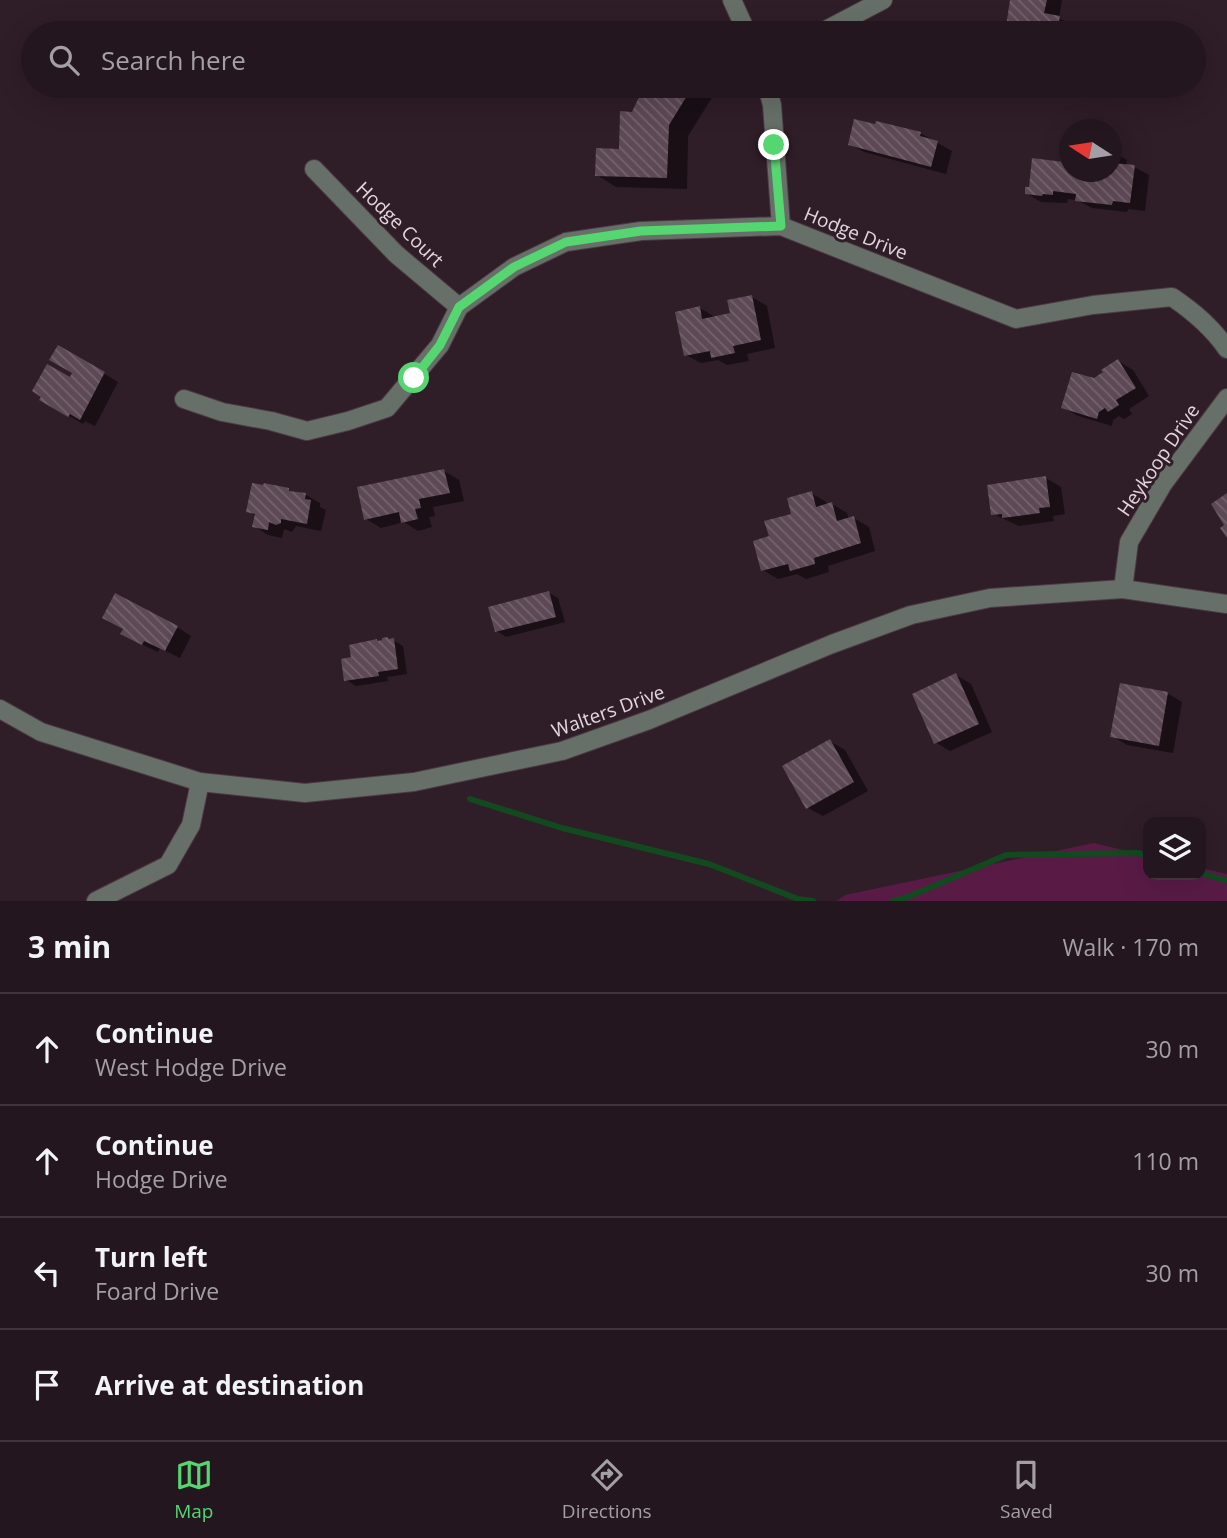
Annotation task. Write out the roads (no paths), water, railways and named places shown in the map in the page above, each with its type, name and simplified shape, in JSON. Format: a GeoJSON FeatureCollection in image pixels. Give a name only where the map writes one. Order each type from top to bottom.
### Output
{"type":"FeatureCollection","features":[{"type":"Feature","properties":{"kind":"street"},"geometry":{"type":"LineString","coordinates":[[732,0],[742,21]]}},
{"type":"Feature","properties":{"kind":"street"},"geometry":{"type":"LineString","coordinates":[[843,21],[883,0]]}},
{"type":"Feature","properties":{"kind":"street"},"geometry":{"type":"LineString","coordinates":[[770,98],[781,226]]}},
{"type":"Feature","properties":{"kind":"street","name":"Hodge Court"},"geometry":{"type":"LineString","coordinates":[[314,169],[396,254],[459,307]]}},
{"type":"Feature","properties":{"kind":"street","name":"Hodge Drive"},"geometry":{"type":"LineString","coordinates":[[459,307],[514,267],[566,242],[641,231],[781,226],[1016,319],[1093,305],[1172,297],[1193,311],[1215,332],[1227,349]]}},
{"type":"Feature","properties":{"kind":"street"},"geometry":{"type":"LineString","coordinates":[[184,400],[222,412],[307,431],[387,408],[440,345],[459,307]]}},
{"type":"Feature","properties":{"kind":"street","name":"Heykoop Drive"},"geometry":{"type":"LineString","coordinates":[[1123,589],[1129,542],[1163,484],[1227,398]]}},
{"type":"Feature","properties":{"kind":"street","name":"Walters Drive"},"geometry":{"type":"LineString","coordinates":[[0,709],[41,733],[201,782],[305,793],[414,782],[562,751],[649,720],[832,644],[911,615],[990,598],[1123,589],[1227,604]]}},
{"type":"Feature","properties":{"kind":"street"},"geometry":{"type":"LineString","coordinates":[[96,901],[168,865],[191,825],[201,782]]}},
{"type":"Feature","properties":{"kind":"waterway"},"geometry":{"type":"LineString","coordinates":[[470,799],[562,828],[709,864],[798,899],[813,901]]}},
{"type":"Feature","properties":{"kind":"waterway"},"geometry":{"type":"LineString","coordinates":[[893,901],[1006,855],[1143,855]]}},
{"type":"Feature","properties":{"kind":"waterway"},"geometry":{"type":"LineString","coordinates":[[1206,875],[1227,881]]}}]}
